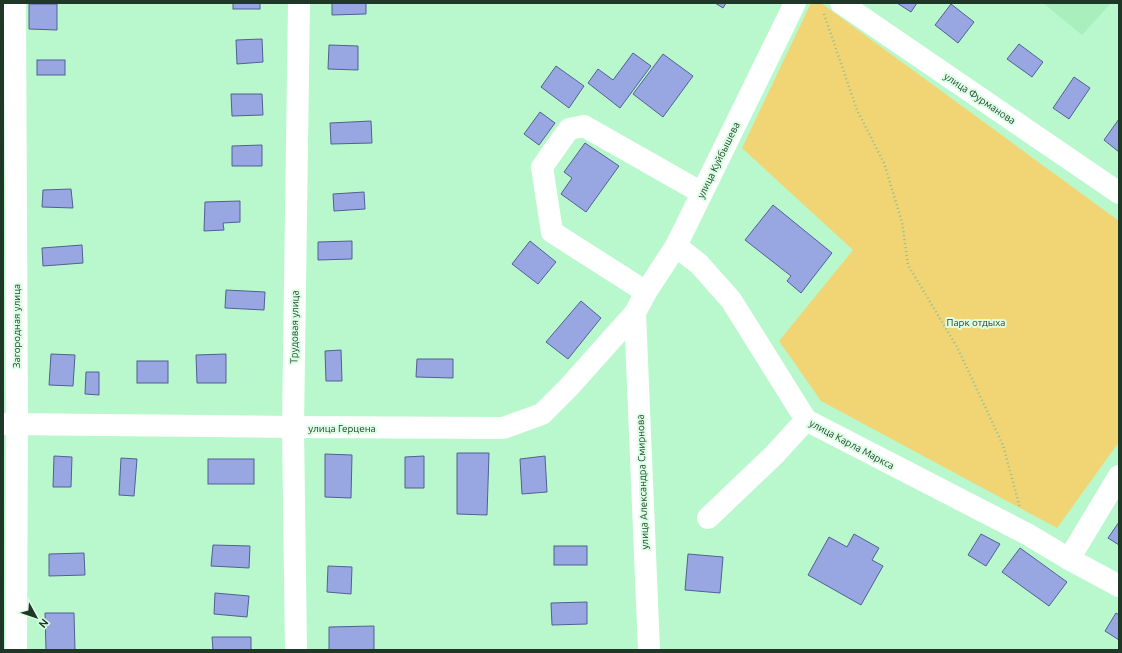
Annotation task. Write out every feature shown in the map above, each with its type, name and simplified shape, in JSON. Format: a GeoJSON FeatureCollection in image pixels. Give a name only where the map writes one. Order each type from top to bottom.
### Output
{"type":"FeatureCollection","features":[{"type":"Feature","properties":{"kind":"street","name":"Загородная улица"},"geometry":{"type":"LineString","coordinates":[[15,3],[10,424],[16,650]]}},
{"type":"Feature","properties":{"kind":"street","name":"Трудовая улица"},"geometry":{"type":"LineString","coordinates":[[296,650],[293,427],[299,3]]}},
{"type":"Feature","properties":{"kind":"street","name":"улица Куйбышева"},"geometry":{"type":"LineString","coordinates":[[635,313],[646,292],[676,246],[795,3]]}},
{"type":"Feature","properties":{"kind":"street","name":"улица Фурманова"},"geometry":{"type":"LineString","coordinates":[[832,7],[1119,193]]}},
{"type":"Feature","properties":{"kind":"street"},"geometry":{"type":"LineString","coordinates":[[646,292],[552,232],[542,167],[570,129],[584,126],[702,193]]}},
{"type":"Feature","properties":{"kind":"street","name":"улица Карла Маркса"},"geometry":{"type":"LineString","coordinates":[[676,246],[699,264],[731,300],[806,420],[1027,534],[1119,586]]}},
{"type":"Feature","properties":{"kind":"street","name":"улица Герцена"},"geometry":{"type":"LineString","coordinates":[[10,424],[503,428],[542,414],[569,387],[635,313]]}},
{"type":"Feature","properties":{"kind":"street","name":"улица Александра Смирнова"},"geometry":{"type":"LineString","coordinates":[[635,313],[649,650]]}},
{"type":"Feature","properties":{"kind":"street"},"geometry":{"type":"LineString","coordinates":[[708,518],[774,455],[806,420]]}},
{"type":"Feature","properties":{"kind":"street"},"geometry":{"type":"LineString","coordinates":[[1069,559],[1119,476]]}},
{"type":"Feature","properties":{"kind":"path"},"geometry":{"type":"LineString","coordinates":[[832,7],[857,110],[884,163],[902,222],[908,265],[957,347],[1003,445],[1027,534]]}},
{"type":"Feature","properties":{"kind":"shaded area"},"geometry":{"type":"Polygon","coordinates":[[[1043,3],[1111,3],[1082,35],[1043,3]]]}},
{"type":"Feature","properties":{"kind":"green space","name":"Парк отдыха"},"geometry":{"type":"Polygon","coordinates":[[[811,3],[821,3],[1119,221],[1119,442],[1057,528],[821,401],[779,341],[853,250],[742,148],[811,3]]]}},
{"type":"Feature","properties":{"kind":"building"},"geometry":{"type":"Polygon","coordinates":[[[233,3],[260,3],[260,9],[233,9],[233,3]]]}},
{"type":"Feature","properties":{"kind":"building"},"geometry":{"type":"Polygon","coordinates":[[[332,3],[366,3],[366,14],[332,15],[332,3]]]}},
{"type":"Feature","properties":{"kind":"building"},"geometry":{"type":"Polygon","coordinates":[[[715,3],[726,3],[723,8],[715,3]]]}},
{"type":"Feature","properties":{"kind":"building"},"geometry":{"type":"Polygon","coordinates":[[[897,3],[917,3],[911,12],[897,3]]]}},
{"type":"Feature","properties":{"kind":"building"},"geometry":{"type":"Polygon","coordinates":[[[29,4],[57,4],[57,30],[29,29],[29,4]]]}},
{"type":"Feature","properties":{"kind":"building"},"geometry":{"type":"Polygon","coordinates":[[[951,4],[974,22],[958,43],[935,25],[951,4]]]}},
{"type":"Feature","properties":{"kind":"building"},"geometry":{"type":"Polygon","coordinates":[[[262,39],[263,62],[237,64],[236,40],[262,39]]]}},
{"type":"Feature","properties":{"kind":"building"},"geometry":{"type":"Polygon","coordinates":[[[1019,44],[1043,62],[1032,77],[1007,59],[1019,44]]]}},
{"type":"Feature","properties":{"kind":"building"},"geometry":{"type":"Polygon","coordinates":[[[329,45],[358,46],[358,70],[328,69],[329,45]]]}},
{"type":"Feature","properties":{"kind":"building"},"geometry":{"type":"Polygon","coordinates":[[[633,53],[651,66],[620,108],[588,83],[598,69],[613,80],[633,53]]]}},
{"type":"Feature","properties":{"kind":"building"},"geometry":{"type":"Polygon","coordinates":[[[663,54],[693,76],[663,117],[633,94],[663,54]]]}},
{"type":"Feature","properties":{"kind":"building"},"geometry":{"type":"Polygon","coordinates":[[[37,60],[65,60],[65,75],[37,75],[37,60]]]}},
{"type":"Feature","properties":{"kind":"building"},"geometry":{"type":"Polygon","coordinates":[[[556,66],[584,86],[569,108],[541,87],[556,66]]]}},
{"type":"Feature","properties":{"kind":"building"},"geometry":{"type":"Polygon","coordinates":[[[1074,77],[1090,88],[1069,119],[1053,108],[1074,77]]]}},
{"type":"Feature","properties":{"kind":"building"},"geometry":{"type":"Polygon","coordinates":[[[231,94],[262,94],[263,115],[232,116],[231,94]]]}},
{"type":"Feature","properties":{"kind":"building"},"geometry":{"type":"Polygon","coordinates":[[[540,112],[555,123],[539,145],[524,134],[540,112]]]}},
{"type":"Feature","properties":{"kind":"building"},"geometry":{"type":"Polygon","coordinates":[[[1119,119],[1119,152],[1104,140],[1119,119]]]}},
{"type":"Feature","properties":{"kind":"building"},"geometry":{"type":"Polygon","coordinates":[[[371,121],[372,143],[331,144],[330,123],[371,121]]]}},
{"type":"Feature","properties":{"kind":"building"},"geometry":{"type":"Polygon","coordinates":[[[585,143],[619,166],[586,212],[561,194],[572,178],[564,172],[585,143]]]}},
{"type":"Feature","properties":{"kind":"building"},"geometry":{"type":"Polygon","coordinates":[[[262,145],[262,166],[232,166],[232,146],[262,145]]]}},
{"type":"Feature","properties":{"kind":"building"},"geometry":{"type":"Polygon","coordinates":[[[71,189],[73,208],[42,207],[43,190],[71,189]]]}},
{"type":"Feature","properties":{"kind":"building"},"geometry":{"type":"Polygon","coordinates":[[[364,192],[365,209],[334,211],[333,194],[364,192]]]}},
{"type":"Feature","properties":{"kind":"building"},"geometry":{"type":"Polygon","coordinates":[[[240,201],[240,222],[223,223],[224,230],[204,231],[205,202],[240,201]]]}},
{"type":"Feature","properties":{"kind":"building"},"geometry":{"type":"Polygon","coordinates":[[[773,205],[832,253],[801,293],[787,281],[791,276],[745,240],[773,205]]]}},
{"type":"Feature","properties":{"kind":"building"},"geometry":{"type":"Polygon","coordinates":[[[352,241],[352,259],[318,260],[318,242],[352,241]]]}},
{"type":"Feature","properties":{"kind":"building"},"geometry":{"type":"Polygon","coordinates":[[[530,241],[556,262],[538,284],[512,264],[530,241]]]}},
{"type":"Feature","properties":{"kind":"building"},"geometry":{"type":"Polygon","coordinates":[[[82,245],[83,263],[43,266],[42,248],[82,245]]]}},
{"type":"Feature","properties":{"kind":"building"},"geometry":{"type":"Polygon","coordinates":[[[226,290],[265,292],[264,310],[225,308],[226,290]]]}},
{"type":"Feature","properties":{"kind":"building"},"geometry":{"type":"Polygon","coordinates":[[[581,301],[601,318],[568,359],[546,342],[581,301]]]}},
{"type":"Feature","properties":{"kind":"building"},"geometry":{"type":"Polygon","coordinates":[[[341,350],[342,381],[326,381],[325,351],[341,350]]]}},
{"type":"Feature","properties":{"kind":"building"},"geometry":{"type":"Polygon","coordinates":[[[51,354],[75,355],[73,386],[49,385],[51,354]]]}},
{"type":"Feature","properties":{"kind":"building"},"geometry":{"type":"Polygon","coordinates":[[[226,354],[226,383],[197,383],[196,355],[226,354]]]}},
{"type":"Feature","properties":{"kind":"building"},"geometry":{"type":"Polygon","coordinates":[[[417,359],[453,359],[453,378],[416,377],[417,359]]]}},
{"type":"Feature","properties":{"kind":"building"},"geometry":{"type":"Polygon","coordinates":[[[137,361],[168,361],[168,383],[137,383],[137,361]]]}},
{"type":"Feature","properties":{"kind":"building"},"geometry":{"type":"Polygon","coordinates":[[[86,372],[99,372],[99,395],[85,394],[86,372]]]}},
{"type":"Feature","properties":{"kind":"building"},"geometry":{"type":"Polygon","coordinates":[[[457,453],[489,453],[487,515],[457,514],[457,453]]]}},
{"type":"Feature","properties":{"kind":"building"},"geometry":{"type":"Polygon","coordinates":[[[325,454],[352,455],[351,498],[325,497],[325,454]]]}},
{"type":"Feature","properties":{"kind":"building"},"geometry":{"type":"Polygon","coordinates":[[[54,456],[72,457],[71,487],[53,487],[54,456]]]}},
{"type":"Feature","properties":{"kind":"building"},"geometry":{"type":"Polygon","coordinates":[[[424,456],[424,488],[405,488],[405,457],[424,456]]]}},
{"type":"Feature","properties":{"kind":"building"},"geometry":{"type":"Polygon","coordinates":[[[545,456],[547,492],[522,494],[520,459],[545,456]]]}},
{"type":"Feature","properties":{"kind":"building"},"geometry":{"type":"Polygon","coordinates":[[[121,458],[137,459],[134,496],[119,495],[121,458]]]}},
{"type":"Feature","properties":{"kind":"building"},"geometry":{"type":"Polygon","coordinates":[[[208,459],[254,459],[254,484],[208,484],[208,459]]]}},
{"type":"Feature","properties":{"kind":"building"},"geometry":{"type":"Polygon","coordinates":[[[1119,522],[1119,545],[1108,538],[1119,522]]]}},
{"type":"Feature","properties":{"kind":"building"},"geometry":{"type":"Polygon","coordinates":[[[854,534],[879,548],[872,560],[883,566],[861,605],[808,575],[829,537],[847,547],[854,534]]]}},
{"type":"Feature","properties":{"kind":"building"},"geometry":{"type":"Polygon","coordinates":[[[981,534],[1000,544],[986,566],[968,555],[981,534]]]}},
{"type":"Feature","properties":{"kind":"building"},"geometry":{"type":"Polygon","coordinates":[[[213,545],[250,546],[249,568],[211,566],[213,545]]]}},
{"type":"Feature","properties":{"kind":"building"},"geometry":{"type":"Polygon","coordinates":[[[554,546],[587,546],[587,565],[554,565],[554,546]]]}},
{"type":"Feature","properties":{"kind":"building"},"geometry":{"type":"Polygon","coordinates":[[[1020,548],[1067,582],[1049,606],[1002,572],[1020,548]]]}},
{"type":"Feature","properties":{"kind":"building"},"geometry":{"type":"Polygon","coordinates":[[[84,553],[85,575],[49,576],[49,554],[84,553]]]}},
{"type":"Feature","properties":{"kind":"building"},"geometry":{"type":"Polygon","coordinates":[[[688,554],[723,557],[720,593],[685,590],[688,554]]]}},
{"type":"Feature","properties":{"kind":"building"},"geometry":{"type":"Polygon","coordinates":[[[328,566],[352,567],[351,594],[327,592],[328,566]]]}},
{"type":"Feature","properties":{"kind":"building"},"geometry":{"type":"Polygon","coordinates":[[[215,593],[249,596],[247,617],[214,614],[215,593]]]}},
{"type":"Feature","properties":{"kind":"building"},"geometry":{"type":"Polygon","coordinates":[[[587,602],[587,624],[552,625],[551,603],[587,602]]]}},
{"type":"Feature","properties":{"kind":"building"},"geometry":{"type":"Polygon","coordinates":[[[45,613],[74,613],[75,650],[46,650],[45,613]]]}},
{"type":"Feature","properties":{"kind":"building"},"geometry":{"type":"Polygon","coordinates":[[[1116,613],[1119,615],[1119,640],[1105,631],[1116,613]]]}},
{"type":"Feature","properties":{"kind":"building"},"geometry":{"type":"Polygon","coordinates":[[[374,626],[374,650],[329,650],[329,627],[374,626]]]}},
{"type":"Feature","properties":{"kind":"building"},"geometry":{"type":"Polygon","coordinates":[[[212,637],[251,637],[251,650],[213,650],[212,637]]]}}]}
